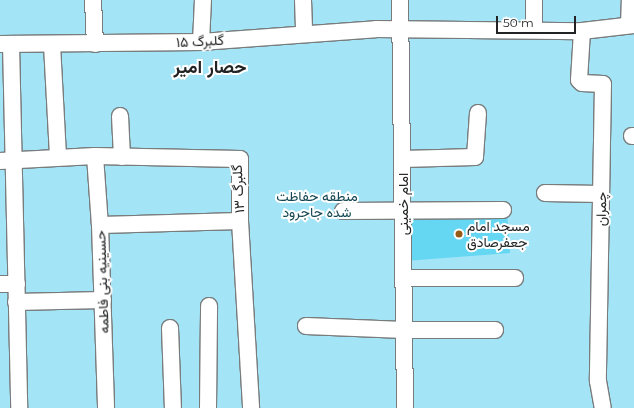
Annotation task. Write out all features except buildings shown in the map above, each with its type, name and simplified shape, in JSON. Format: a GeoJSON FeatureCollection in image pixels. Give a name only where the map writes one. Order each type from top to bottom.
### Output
{"type":"FeatureCollection","features":[{"type":"Feature","properties":{"kind":"street"},"geometry":{"type":"LineString","coordinates":[[94,0],[95,44]]}},
{"type":"Feature","properties":{"kind":"street"},"geometry":{"type":"LineString","coordinates":[[201,42],[203,0]]}},
{"type":"Feature","properties":{"kind":"street"},"geometry":{"type":"LineString","coordinates":[[303,0],[304,34]]}},
{"type":"Feature","properties":{"kind":"street","name":"امام خمینی"},"geometry":{"type":"LineString","coordinates":[[400,0],[405,408]]}},
{"type":"Feature","properties":{"kind":"street"},"geometry":{"type":"LineString","coordinates":[[534,0],[534,30]]}},
{"type":"Feature","properties":{"kind":"street"},"geometry":{"type":"LineString","coordinates":[[630,0],[632,25]]}},
{"type":"Feature","properties":{"kind":"street","name":"گلبرگ ۱۵"},"geometry":{"type":"LineString","coordinates":[[6,44],[52,45],[201,42],[376,30],[582,31],[632,25]]}},
{"type":"Feature","properties":{"kind":"street","name":"چمران"},"geometry":{"type":"LineString","coordinates":[[582,31],[580,80],[582,83],[603,84],[598,381],[603,408]]}},
{"type":"Feature","properties":{"kind":"street"},"geometry":{"type":"LineString","coordinates":[[6,44],[7,161],[17,284],[16,302],[19,408]]}},
{"type":"Feature","properties":{"kind":"street"},"geometry":{"type":"LineString","coordinates":[[52,45],[58,157]]}},
{"type":"Feature","properties":{"kind":"street"},"geometry":{"type":"LineString","coordinates":[[402,159],[475,157],[478,113]]}},
{"type":"Feature","properties":{"kind":"street"},"geometry":{"type":"LineString","coordinates":[[120,116],[122,156]]}},
{"type":"Feature","properties":{"kind":"street","name":"گلبرگ ۱۳"},"geometry":{"type":"LineString","coordinates":[[7,161],[95,156],[240,159],[240,221],[251,408]]}},
{"type":"Feature","properties":{"kind":"street","name":"حسینیه بنی فاطمه"},"geometry":{"type":"LineString","coordinates":[[95,156],[100,225],[106,408]]}},
{"type":"Feature","properties":{"kind":"street"},"geometry":{"type":"LineString","coordinates":[[544,193],[601,194]]}},
{"type":"Feature","properties":{"kind":"street"},"geometry":{"type":"LineString","coordinates":[[343,211],[503,210]]}},
{"type":"Feature","properties":{"kind":"street"},"geometry":{"type":"LineString","coordinates":[[100,225],[240,221]]}},
{"type":"Feature","properties":{"kind":"street"},"geometry":{"type":"LineString","coordinates":[[404,278],[515,278]]}},
{"type":"Feature","properties":{"kind":"street"},"geometry":{"type":"LineString","coordinates":[[0,284],[17,284]]}},
{"type":"Feature","properties":{"kind":"street"},"geometry":{"type":"LineString","coordinates":[[16,302],[103,300]]}},
{"type":"Feature","properties":{"kind":"street"},"geometry":{"type":"LineString","coordinates":[[208,408],[209,306]]}},
{"type":"Feature","properties":{"kind":"street"},"geometry":{"type":"LineString","coordinates":[[306,326],[404,330],[495,330]]}},
{"type":"Feature","properties":{"kind":"street"},"geometry":{"type":"LineString","coordinates":[[170,328],[173,408]]}},
{"type":"Feature","properties":{"kind":"green space","name":"منطقه حفاظت شده جاجرود"},"geometry":{"type":"Polygon","coordinates":[[[0,0],[634,0],[634,408],[0,408],[0,0]]]}},
{"type":"Feature","properties":{"kind":"place","name":"مسجد امام جعفرصادق"},"geometry":{"type":"Point","coordinates":[459,234]}},
{"type":"Feature","properties":{"kind":"district","name":"حصار امیر"},"geometry":{"type":"Point","coordinates":[210,67]}}]}
